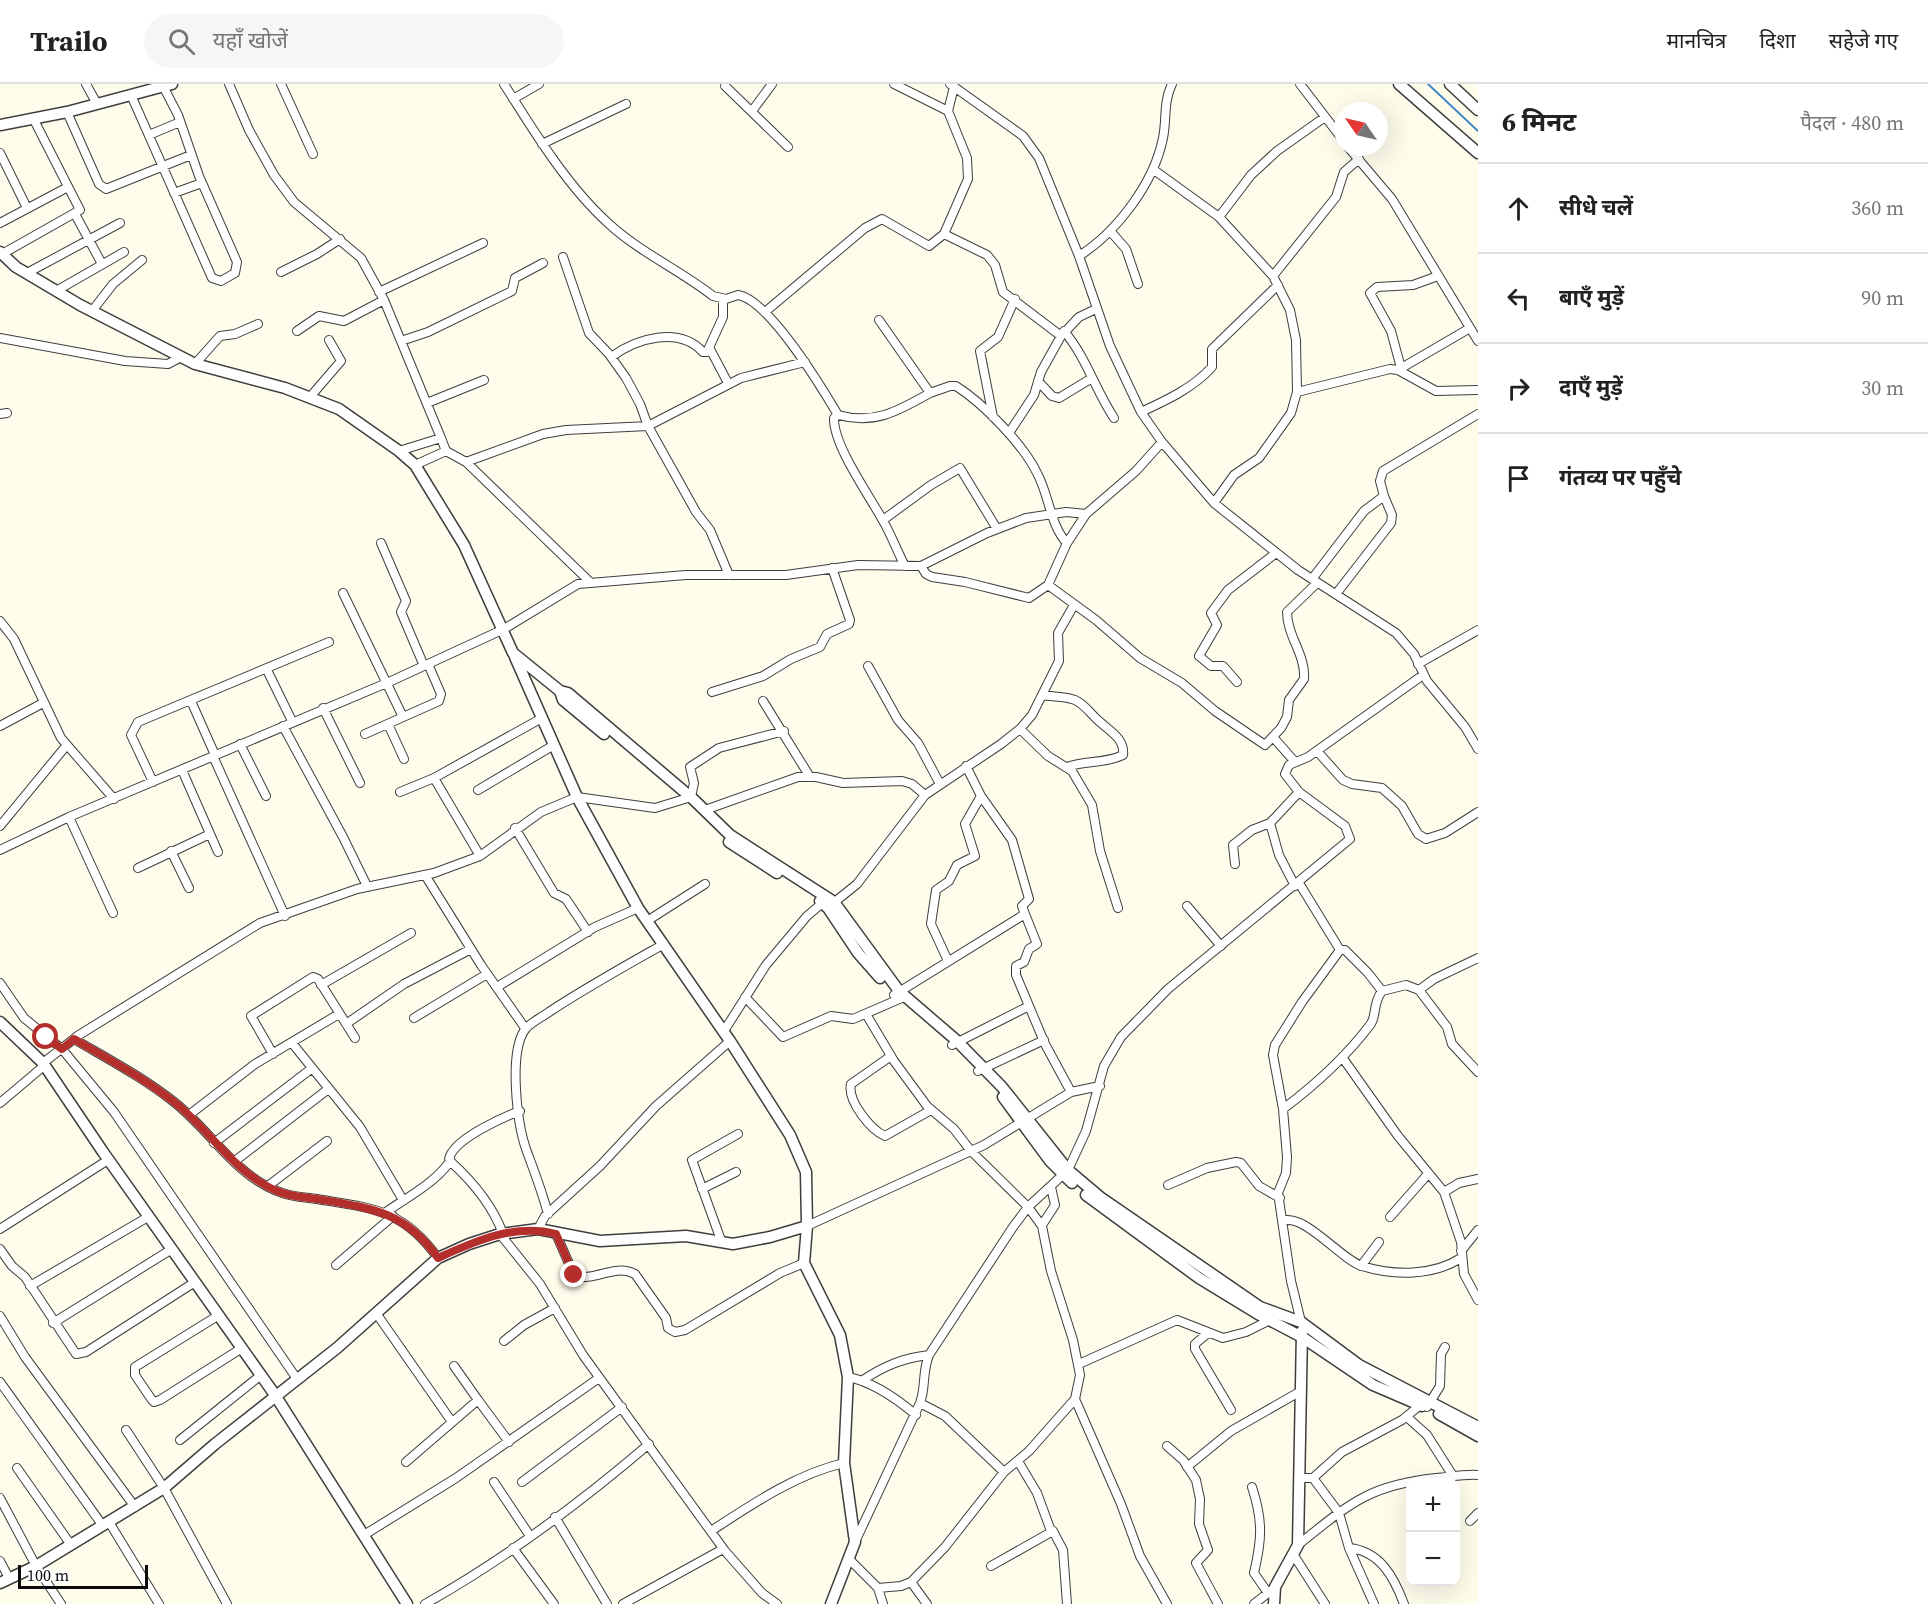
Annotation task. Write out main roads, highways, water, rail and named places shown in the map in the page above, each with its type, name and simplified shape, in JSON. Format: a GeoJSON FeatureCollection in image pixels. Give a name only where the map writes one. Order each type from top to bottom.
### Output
{"type":"FeatureCollection","features":[{"type":"Feature","properties":{"kind":"waterway"},"geometry":{"type":"LineString","coordinates":[[1428,84],[1478,131]]}}]}
